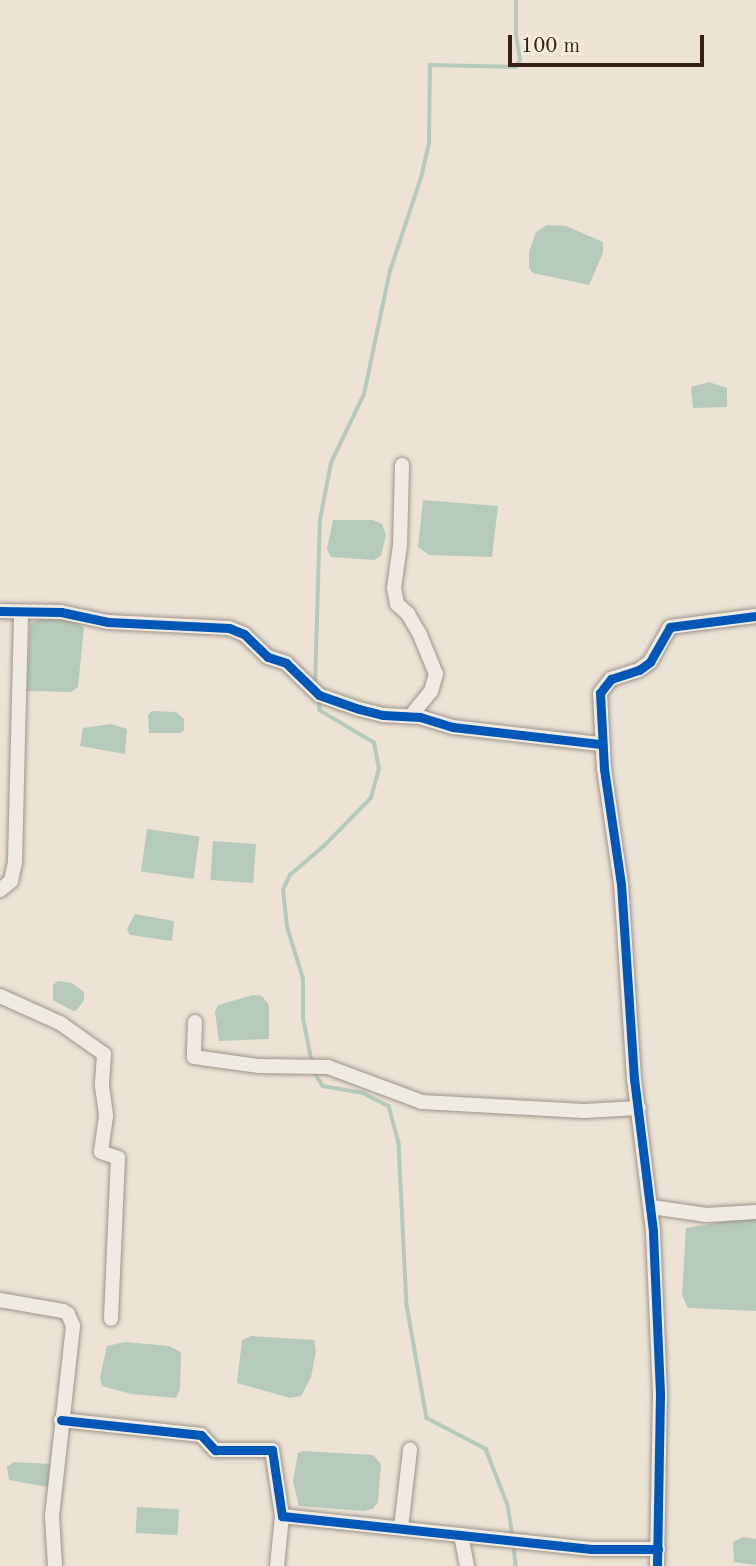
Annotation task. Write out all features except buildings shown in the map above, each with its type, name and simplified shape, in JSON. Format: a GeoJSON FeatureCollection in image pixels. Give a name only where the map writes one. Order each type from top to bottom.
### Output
{"type":"FeatureCollection","features":[{"type":"Feature","properties":{"kind":"street"},"geometry":{"type":"LineString","coordinates":[[402,465],[400,545],[394,588],[397,604],[408,614],[420,635],[436,674],[431,691],[411,716]]}},
{"type":"Feature","properties":{"kind":"street"},"geometry":{"type":"LineString","coordinates":[[0,611],[61,612],[108,622],[229,628],[244,634],[268,657],[286,663],[306,685],[320,695],[383,715],[411,716],[453,727],[601,744]]}},
{"type":"Feature","properties":{"kind":"street"},"geometry":{"type":"LineString","coordinates":[[0,890],[11,881],[15,862],[22,613]]}},
{"type":"Feature","properties":{"kind":"street"},"geometry":{"type":"LineString","coordinates":[[657,1566],[660,1393],[652,1207],[639,1108],[620,873],[601,744],[602,689],[611,679],[639,670],[650,662],[666,629],[690,622],[756,616]]}},
{"type":"Feature","properties":{"kind":"street"},"geometry":{"type":"LineString","coordinates":[[0,996],[60,1023],[103,1054],[102,1086],[106,1116],[101,1152],[118,1158],[111,1319]]}},
{"type":"Feature","properties":{"kind":"street"},"geometry":{"type":"LineString","coordinates":[[195,1022],[194,1056],[259,1066],[328,1066],[422,1102],[584,1111],[639,1108]]}},
{"type":"Feature","properties":{"kind":"street"},"geometry":{"type":"LineString","coordinates":[[652,1207],[706,1215],[756,1212]]}},
{"type":"Feature","properties":{"kind":"street"},"geometry":{"type":"LineString","coordinates":[[0,1300],[63,1311],[71,1320],[74,1335],[61,1420],[52,1524],[55,1566]]}},
{"type":"Feature","properties":{"kind":"street"},"geometry":{"type":"LineString","coordinates":[[61,1420],[201,1435],[215,1450],[272,1450],[282,1517],[277,1566]]}},
{"type":"Feature","properties":{"kind":"street"},"geometry":{"type":"LineString","coordinates":[[401,1528],[410,1450]]}},
{"type":"Feature","properties":{"kind":"street"},"geometry":{"type":"LineString","coordinates":[[282,1517],[591,1549],[658,1549]]}},
{"type":"Feature","properties":{"kind":"street"},"geometry":{"type":"LineString","coordinates":[[461,1535],[467,1566]]}},
{"type":"Feature","properties":{"kind":"shaded area"},"geometry":{"type":"Polygon","coordinates":[[[547,225],[566,226],[603,242],[603,253],[589,285],[533,273],[529,268],[529,252],[536,232],[547,225]]]}},
{"type":"Feature","properties":{"kind":"shaded area"},"geometry":{"type":"Polygon","coordinates":[[[709,382],[727,388],[727,407],[693,408],[691,387],[709,382]]]}},
{"type":"Feature","properties":{"kind":"shaded area"},"geometry":{"type":"Polygon","coordinates":[[[423,500],[498,506],[492,557],[429,555],[418,547],[423,500]]]}},
{"type":"Feature","properties":{"kind":"shaded area"},"geometry":{"type":"Polygon","coordinates":[[[333,520],[373,520],[382,524],[386,535],[381,556],[374,560],[331,557],[327,549],[333,520]]]}},
{"type":"Feature","properties":{"kind":"shaded area"},"geometry":{"type":"Polygon","coordinates":[[[42,618],[72,621],[84,627],[78,687],[71,692],[27,691],[30,624],[42,618]]]}},
{"type":"Feature","properties":{"kind":"shaded area"},"geometry":{"type":"Polygon","coordinates":[[[152,711],[176,712],[184,719],[184,730],[181,733],[149,733],[148,715],[152,711]]]}},
{"type":"Feature","properties":{"kind":"shaded area"},"geometry":{"type":"Polygon","coordinates":[[[111,724],[127,729],[125,754],[80,746],[83,728],[111,724]]]}},
{"type":"Feature","properties":{"kind":"shaded area"},"geometry":{"type":"Polygon","coordinates":[[[147,829],[199,836],[193,879],[141,872],[147,829]]]}},
{"type":"Feature","properties":{"kind":"shaded area"},"geometry":{"type":"Polygon","coordinates":[[[213,841],[256,844],[253,883],[210,880],[213,841]]]}},
{"type":"Feature","properties":{"kind":"shaded area"},"geometry":{"type":"Polygon","coordinates":[[[135,914],[174,921],[172,941],[130,935],[127,929],[135,914]]]}},
{"type":"Feature","properties":{"kind":"shaded area"},"geometry":{"type":"Polygon","coordinates":[[[58,981],[72,983],[84,992],[84,1000],[77,1010],[73,1011],[53,1000],[53,985],[58,981]]]}},
{"type":"Feature","properties":{"kind":"shaded area"},"geometry":{"type":"Polygon","coordinates":[[[253,995],[262,996],[269,1005],[269,1039],[219,1041],[215,1012],[218,1005],[253,995]]]}},
{"type":"Feature","properties":{"kind":"shaded area"},"geometry":{"type":"Polygon","coordinates":[[[752,1217],[756,1220],[756,1311],[688,1308],[682,1295],[686,1228],[752,1217]]]}},
{"type":"Feature","properties":{"kind":"shaded area"},"geometry":{"type":"Polygon","coordinates":[[[251,1336],[314,1340],[316,1351],[311,1377],[301,1396],[290,1398],[237,1383],[242,1340],[251,1336]]]}},
{"type":"Feature","properties":{"kind":"shaded area"},"geometry":{"type":"Polygon","coordinates":[[[125,1342],[169,1346],[181,1352],[180,1389],[176,1398],[131,1394],[102,1386],[100,1377],[107,1346],[125,1342]]]}},
{"type":"Feature","properties":{"kind":"shaded area"},"geometry":{"type":"Polygon","coordinates":[[[303,1451],[373,1455],[381,1464],[378,1502],[373,1509],[364,1511],[299,1506],[293,1481],[298,1453],[303,1451]]]}},
{"type":"Feature","properties":{"kind":"shaded area"},"geometry":{"type":"Polygon","coordinates":[[[14,1462],[50,1464],[54,1469],[48,1487],[9,1480],[7,1467],[14,1462]]]}},
{"type":"Feature","properties":{"kind":"shaded area"},"geometry":{"type":"Polygon","coordinates":[[[137,1507],[179,1509],[178,1535],[136,1533],[137,1507]]]}},
{"type":"Feature","properties":{"kind":"shaded area"},"geometry":{"type":"Polygon","coordinates":[[[743,1537],[756,1539],[756,1565],[734,1562],[733,1542],[743,1537]]]}},
{"type":"Feature","properties":{"kind":"waterway"},"geometry":{"type":"LineString","coordinates":[[315,686],[320,520],[331,463],[364,394],[390,271],[421,178],[429,142],[430,65],[516,67],[520,60],[516,36],[516,0]]}},
{"type":"Feature","properties":{"kind":"waterway"},"geometry":{"type":"LineString","coordinates":[[312,1064],[303,1018],[303,979],[287,927],[283,890],[290,875],[324,846],[371,798],[379,769],[374,743],[320,711],[318,700]]}},
{"type":"Feature","properties":{"kind":"waterway"},"geometry":{"type":"LineString","coordinates":[[314,1071],[323,1086],[363,1093],[389,1106],[399,1143],[407,1305],[427,1418],[486,1449],[508,1505],[513,1538]]}},
{"type":"Feature","properties":{"kind":"waterway"},"geometry":{"type":"LineString","coordinates":[[514,1546],[516,1566]]}},
{"type":"Feature","properties":{"kind":"cycle path"},"geometry":{"type":"LineString","coordinates":[[0,611],[61,612],[108,622],[229,628],[244,634],[268,657],[286,663],[319,695],[359,709],[383,715],[420,717],[453,727],[601,744]]}},
{"type":"Feature","properties":{"kind":"cycle path"},"geometry":{"type":"LineString","coordinates":[[657,1566],[660,1393],[653,1231],[634,1079],[621,884],[604,769],[600,693],[611,679],[639,670],[650,662],[670,627],[756,616]]}},
{"type":"Feature","properties":{"kind":"cycle path"},"geometry":{"type":"LineString","coordinates":[[61,1420],[201,1435],[215,1450],[272,1450],[282,1516],[591,1549],[658,1549]]}}]}
